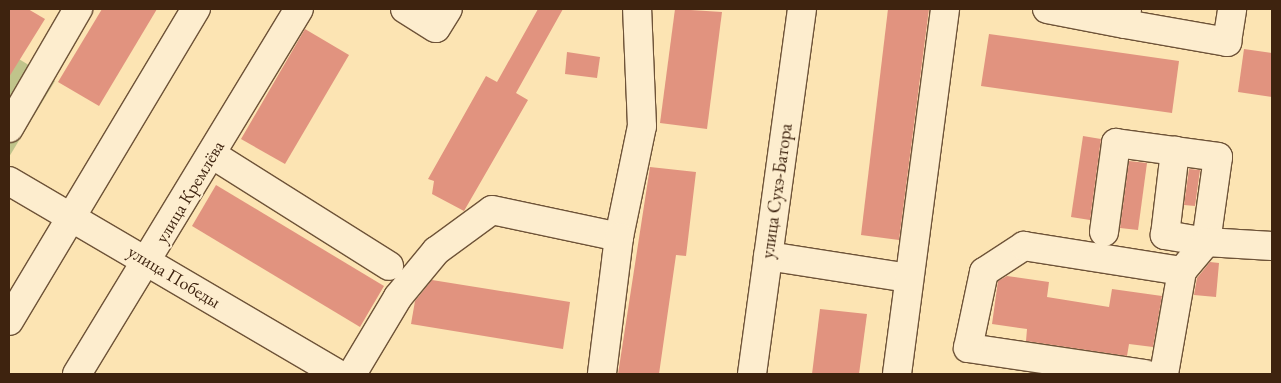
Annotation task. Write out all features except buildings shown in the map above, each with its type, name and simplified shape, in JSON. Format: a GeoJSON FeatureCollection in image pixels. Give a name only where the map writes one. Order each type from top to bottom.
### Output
{"type":"FeatureCollection","features":[{"type":"Feature","properties":{"kind":"street"},"geometry":{"type":"LineString","coordinates":[[9,128],[78,9]]}},
{"type":"Feature","properties":{"kind":"street"},"geometry":{"type":"LineString","coordinates":[[9,321],[196,9]]}},
{"type":"Feature","properties":{"kind":"street","name":"улица Кремлёва"},"geometry":{"type":"LineString","coordinates":[[77,374],[213,155],[299,9]]}},
{"type":"Feature","properties":{"kind":"street"},"geometry":{"type":"LineString","coordinates":[[405,9],[436,28],[448,9]]}},
{"type":"Feature","properties":{"kind":"street"},"geometry":{"type":"LineString","coordinates":[[602,374],[618,237],[642,126],[637,9]]}},
{"type":"Feature","properties":{"kind":"street","name":"улица Сухэ-Батора"},"geometry":{"type":"LineString","coordinates":[[752,374],[802,9]]}},
{"type":"Feature","properties":{"kind":"street"},"geometry":{"type":"LineString","coordinates":[[897,374],[908,278],[945,9]]}},
{"type":"Feature","properties":{"kind":"street"},"geometry":{"type":"LineString","coordinates":[[1047,9],[1126,16],[1227,42],[1232,9]]}},
{"type":"Feature","properties":{"kind":"street"},"geometry":{"type":"LineString","coordinates":[[1104,232],[1116,143],[1218,157],[1206,242],[1182,271],[1164,374]]}},
{"type":"Feature","properties":{"kind":"street"},"geometry":{"type":"LineString","coordinates":[[1174,151],[1164,236],[1206,242],[1272,246]]}},
{"type":"Feature","properties":{"kind":"street"},"geometry":{"type":"LineString","coordinates":[[213,155],[389,266]]}},
{"type":"Feature","properties":{"kind":"street","name":"улица Победы"},"geometry":{"type":"LineString","coordinates":[[9,181],[72,215],[147,262],[338,374]]}},
{"type":"Feature","properties":{"kind":"street"},"geometry":{"type":"LineString","coordinates":[[352,374],[398,297],[436,251],[492,210],[618,237]]}},
{"type":"Feature","properties":{"kind":"street"},"geometry":{"type":"LineString","coordinates":[[1145,374],[968,348],[984,272],[1024,246],[1182,271]]}},
{"type":"Feature","properties":{"kind":"street"},"geometry":{"type":"LineString","coordinates":[[768,256],[908,278]]}},
{"type":"Feature","properties":{"kind":"green space"},"geometry":{"type":"Polygon","coordinates":[[[9,53],[55,81],[9,157],[9,53]]]}}]}
